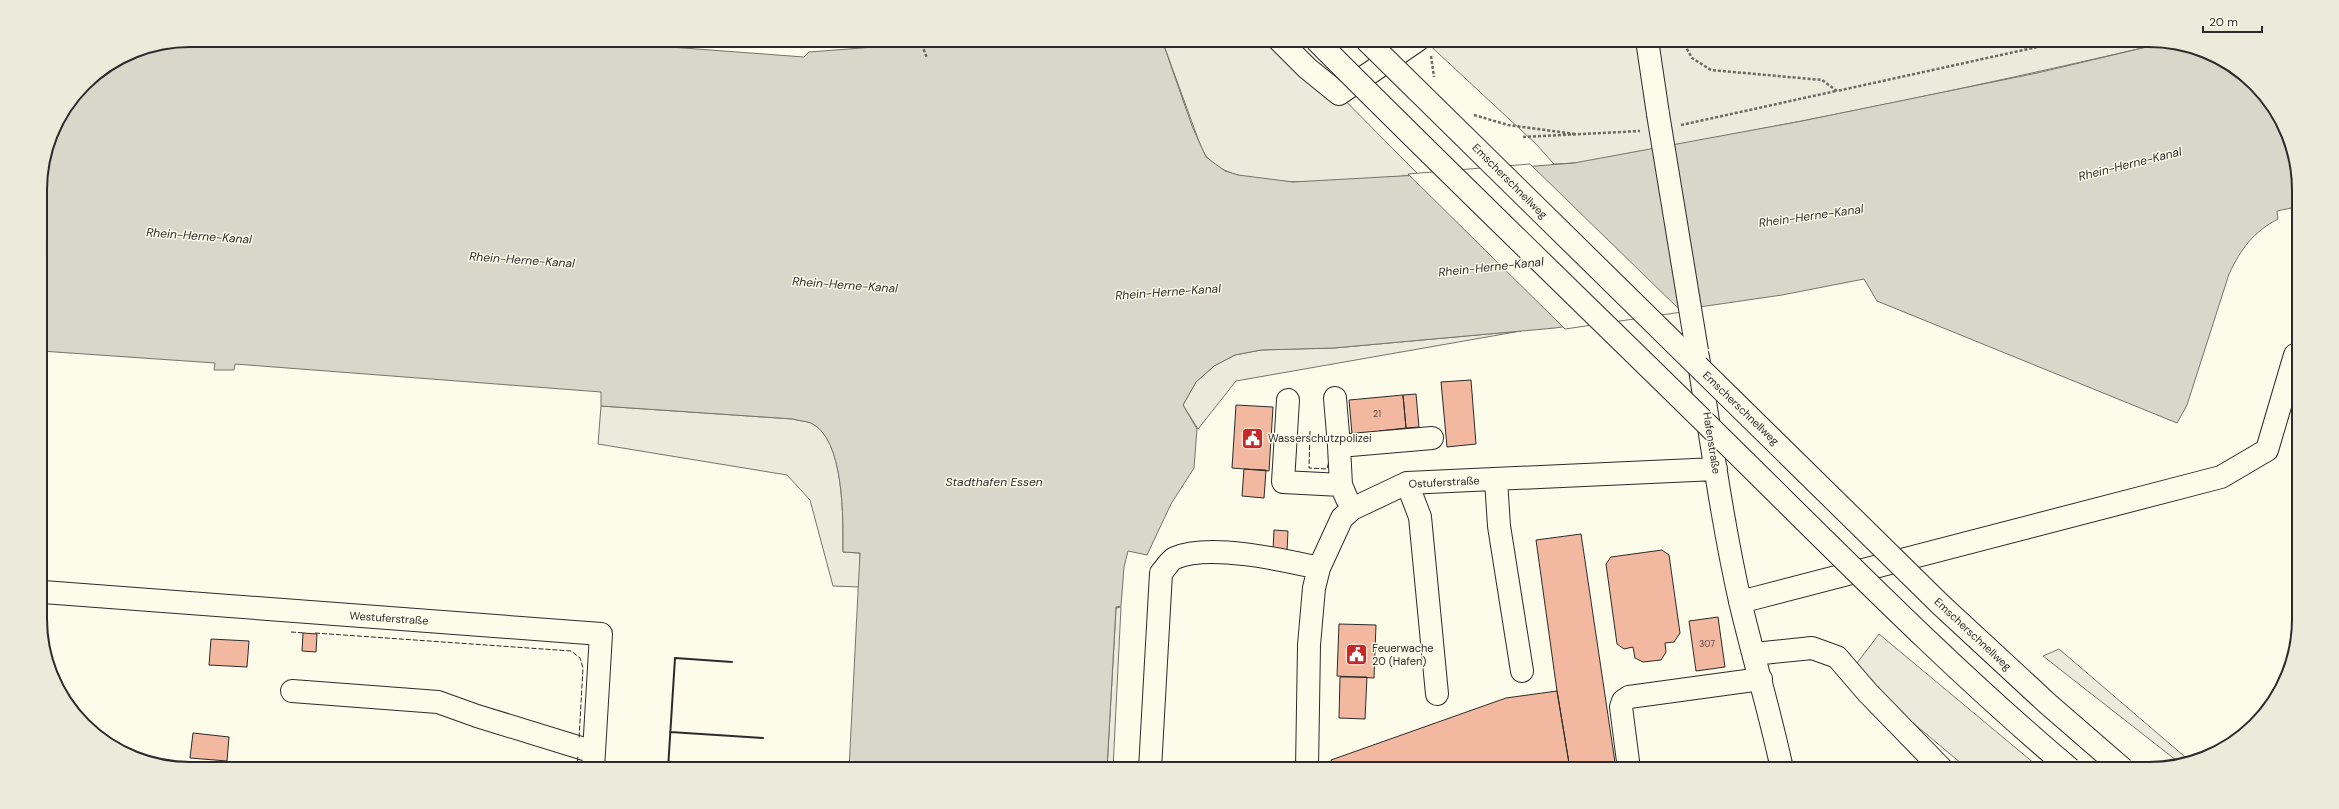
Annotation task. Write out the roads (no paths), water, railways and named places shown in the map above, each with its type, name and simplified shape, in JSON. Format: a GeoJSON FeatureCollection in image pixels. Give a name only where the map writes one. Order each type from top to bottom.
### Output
{"type":"FeatureCollection","features":[{"type":"Feature","properties":{"kind":"main road"},"geometry":{"type":"LineString","coordinates":[[1286,47],[1307,68],[1339,94],[1424,47]]}},
{"type":"Feature","properties":{"kind":"main road"},"geometry":{"type":"LineString","coordinates":[[1323,47],[1435,160],[1911,624],[2028,734],[2062,762]]}},
{"type":"Feature","properties":{"kind":"main road","name":"Emscherschnellweg"},"geometry":{"type":"LineString","coordinates":[[1373,47],[1941,604],[2048,704],[2115,762]]}},
{"type":"Feature","properties":{"kind":"main road","name":"Hafenstraße"},"geometry":{"type":"LineString","coordinates":[[1648,47],[1716,469],[1740,602],[1761,679],[1780,762]]}},
{"type":"Feature","properties":{"kind":"main road"},"geometry":{"type":"LineString","coordinates":[[1740,602],[2221,477],[2267,450],[2292,365]]}},
{"type":"Feature","properties":{"kind":"main road"},"geometry":{"type":"LineString","coordinates":[[1335,398],[1341,485],[1352,509]]}},
{"type":"Feature","properties":{"kind":"main road"},"geometry":{"type":"LineString","coordinates":[[1288,400],[1283,482],[1341,485]]}},
{"type":"Feature","properties":{"kind":"main road"},"geometry":{"type":"LineString","coordinates":[[1339,446],[1432,438]]}},
{"type":"Feature","properties":{"kind":"main road","name":"Ostuferstraße"},"geometry":{"type":"LineString","coordinates":[[1307,762],[1309,646],[1314,588],[1319,568],[1342,518],[1352,509],[1408,483],[1716,469]]}},
{"type":"Feature","properties":{"kind":"main road"},"geometry":{"type":"LineString","coordinates":[[1496,480],[1499,526],[1522,671]]}},
{"type":"Feature","properties":{"kind":"main road"},"geometry":{"type":"LineString","coordinates":[[1408,483],[1420,517],[1437,694]]}},
{"type":"Feature","properties":{"kind":"main road"},"geometry":{"type":"LineString","coordinates":[[1150,762],[1161,573],[1174,558],[1194,553],[1240,554],[1319,568]]}},
{"type":"Feature","properties":{"kind":"main road","name":"Westuferstraße"},"geometry":{"type":"LineString","coordinates":[[47,592],[601,634],[594,760]]}},
{"type":"Feature","properties":{"kind":"main road"},"geometry":{"type":"LineString","coordinates":[[1754,654],[1812,648],[1837,657],[1868,693],[1935,762]]}},
{"type":"Feature","properties":{"kind":"main road"},"geometry":{"type":"LineString","coordinates":[[1628,762],[1622,708],[1623,701],[1630,696],[1761,679]]}},
{"type":"Feature","properties":{"kind":"main road"},"geometry":{"type":"LineString","coordinates":[[292,691],[438,702],[594,760]]}},
{"type":"Feature","properties":{"kind":"water"},"geometry":{"type":"Polygon","coordinates":[[[670,47],[804,57],[809,52],[875,47],[1164,47],[1192,126],[1206,157],[1225,171],[1238,175],[1293,182],[1419,175],[1574,163],[1802,121],[2037,73],[2147,47],[2158,47],[2186,52],[2204,58],[2228,71],[2243,82],[2257,96],[2273,119],[2281,135],[2287,153],[2292,181],[2292,208],[2277,211],[2278,219],[2261,230],[2249,242],[2238,257],[2229,274],[2187,405],[2177,423],[1877,301],[1864,279],[1782,295],[1555,328],[1334,348],[1261,350],[1235,355],[1214,366],[1196,382],[1183,405],[1197,429],[1194,468],[1171,504],[1147,555],[1128,551],[1124,567],[1121,606],[1116,607],[1107,762],[849,762],[860,553],[843,552],[842,502],[836,463],[830,446],[822,432],[811,423],[793,419],[601,406],[601,392],[235,364],[234,370],[214,370],[215,363],[47,351],[47,181],[52,153],[58,135],[71,111],[82,96],[96,82],[118,66],[135,58],[171,48],[670,47]]]}},
{"type":"Feature","properties":{"kind":"place","name":"Wasserschutzpolizei"},"geometry":{"type":"Point","coordinates":[1253,438]}},
{"type":"Feature","properties":{"kind":"place","name":"Feuerwache 20 (Hafen)"},"geometry":{"type":"Point","coordinates":[1356,654]}},
{"type":"Feature","properties":{"kind":"water label","name":"Rhein-Herne-Kanal"},"geometry":{"type":"Point","coordinates":[2130,164]}},
{"type":"Feature","properties":{"kind":"water label","name":"Rhein-Herne-Kanal"},"geometry":{"type":"Point","coordinates":[1811,216]}},
{"type":"Feature","properties":{"kind":"water label","name":"Rhein-Herne-Kanal"},"geometry":{"type":"Point","coordinates":[199,236]}},
{"type":"Feature","properties":{"kind":"water label","name":"Rhein-Herne-Kanal"},"geometry":{"type":"Point","coordinates":[522,260]}},
{"type":"Feature","properties":{"kind":"water label","name":"Rhein-Herne-Kanal"},"geometry":{"type":"Point","coordinates":[1491,267]}},
{"type":"Feature","properties":{"kind":"water label","name":"Rhein-Herne-Kanal"},"geometry":{"type":"Point","coordinates":[845,285]}},
{"type":"Feature","properties":{"kind":"water label","name":"Rhein-Herne-Kanal"},"geometry":{"type":"Point","coordinates":[1168,292]}},
{"type":"Feature","properties":{"kind":"water label","name":"Stadthafen Essen"},"geometry":{"type":"Point","coordinates":[994,482]}}]}
